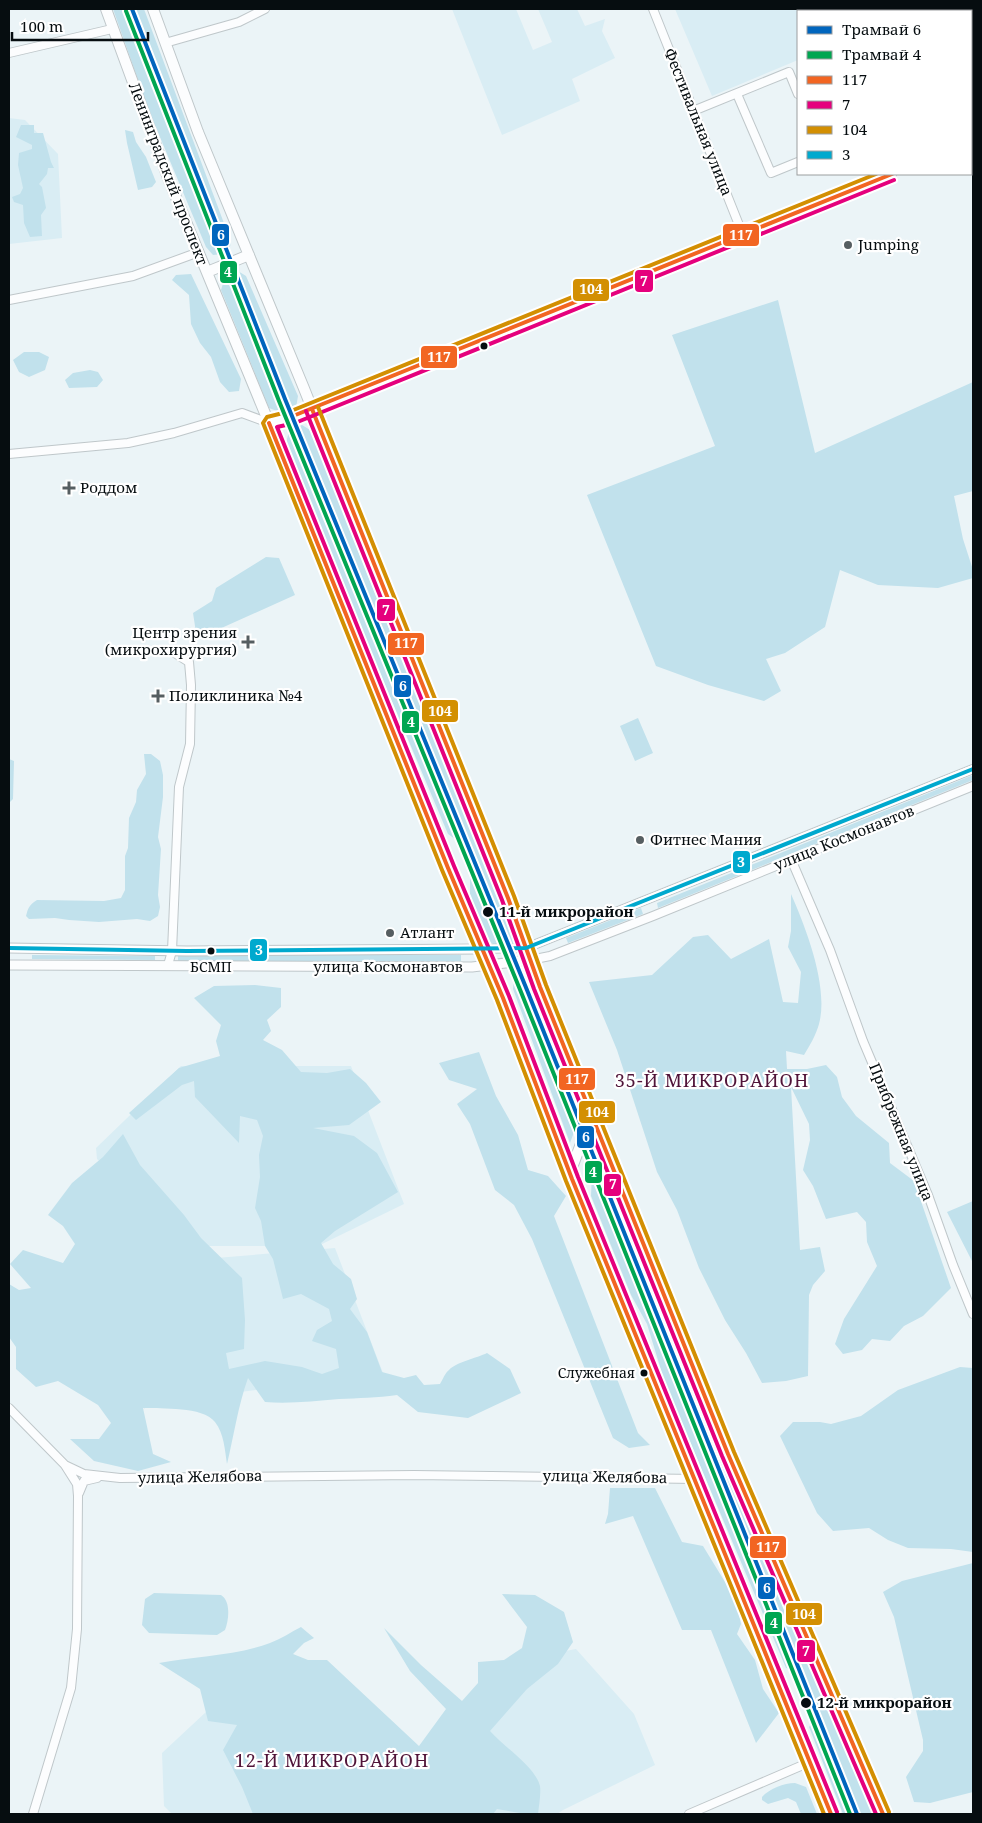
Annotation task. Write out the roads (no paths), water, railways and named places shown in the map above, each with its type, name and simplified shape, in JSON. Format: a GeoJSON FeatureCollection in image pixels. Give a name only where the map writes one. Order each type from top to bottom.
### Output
{"type":"FeatureCollection","features":[{"type":"Feature","properties":{"kind":"main road","name":"Ленинградский проспект"},"geometry":{"type":"LineString","coordinates":[[106,9],[168,178],[448,868],[490,965],[570,1173],[831,1814]]}},
{"type":"Feature","properties":{"kind":"main road"},"geometry":{"type":"LineString","coordinates":[[153,9],[198,132],[312,409],[508,898],[530,960],[598,1131],[738,1478],[883,1814]]}},
{"type":"Feature","properties":{"kind":"main road"},"geometry":{"type":"LineString","coordinates":[[207,272],[249,255]]}},
{"type":"Feature","properties":{"kind":"main road"},"geometry":{"type":"LineString","coordinates":[[570,1173],[585,1136],[598,1131]]}},
{"type":"Feature","properties":{"kind":"street"},"geometry":{"type":"LineString","coordinates":[[164,43],[239,22],[265,9]]}},
{"type":"Feature","properties":{"kind":"street","name":"Фестивальная улица"},"geometry":{"type":"LineString","coordinates":[[653,9],[743,235]]}},
{"type":"Feature","properties":{"kind":"street"},"geometry":{"type":"LineString","coordinates":[[9,53],[112,29]]}},
{"type":"Feature","properties":{"kind":"street"},"geometry":{"type":"LineString","coordinates":[[693,111],[789,72],[797,92]]}},
{"type":"Feature","properties":{"kind":"street"},"geometry":{"type":"LineString","coordinates":[[737,94],[770,173],[797,162]]}},
{"type":"Feature","properties":{"kind":"street"},"geometry":{"type":"LineString","coordinates":[[9,454],[128,443],[174,433],[242,413],[269,423],[293,417],[890,175]]}},
{"type":"Feature","properties":{"kind":"street"},"geometry":{"type":"LineString","coordinates":[[9,300],[133,276],[199,252]]}},
{"type":"Feature","properties":{"kind":"street"},"geometry":{"type":"LineString","coordinates":[[168,965],[172,951],[179,787],[190,744],[191,685],[189,662],[170,650]]}},
{"type":"Feature","properties":{"kind":"street","name":"улица Космонавтов"},"geometry":{"type":"LineString","coordinates":[[9,948],[172,951],[483,950],[526,948],[973,769]]}},
{"type":"Feature","properties":{"kind":"street","name":"улица Космонавтов"},"geometry":{"type":"LineString","coordinates":[[9,965],[472,967],[530,960],[550,956],[653,916],[973,786]]}},
{"type":"Feature","properties":{"kind":"street","name":"Прибрежная улица"},"geometry":{"type":"LineString","coordinates":[[791,859],[830,950],[863,1040],[928,1196],[973,1314]]}},
{"type":"Feature","properties":{"kind":"street"},"geometry":{"type":"LineString","coordinates":[[647,900],[653,916]]}},
{"type":"Feature","properties":{"kind":"street"},"geometry":{"type":"LineString","coordinates":[[9,1408],[65,1465],[77,1484],[78,1496],[77,1629],[73,1671],[68,1696],[33,1814]]}},
{"type":"Feature","properties":{"kind":"street","name":"улица Желябова"},"geometry":{"type":"LineString","coordinates":[[65,1465],[84,1474],[106,1478],[424,1475],[695,1479]]}},
{"type":"Feature","properties":{"kind":"street"},"geometry":{"type":"LineString","coordinates":[[78,1496],[84,1481],[91,1478],[106,1478]]}},
{"type":"Feature","properties":{"kind":"street"},"geometry":{"type":"LineString","coordinates":[[689,1814],[810,1762]]}},
{"type":"Feature","properties":{"kind":"tram line","name":"6"},"geometry":{"type":"LineString","coordinates":[[132,9],[285,399],[527,990],[857,1814]]}},
{"type":"Feature","properties":{"kind":"tram line","name":"4"},"geometry":{"type":"LineString","coordinates":[[126,11],[279,401],[521,992],[850,1814]]}},
{"type":"Feature","properties":{"kind":"place","name":"Jumping"},"geometry":{"type":"Point","coordinates":[848,245]}},
{"type":"Feature","properties":{"kind":"place","name":"Роддом"},"geometry":{"type":"Point","coordinates":[69,488]}},
{"type":"Feature","properties":{"kind":"place","name":"Центр зрения (микрохирургия)"},"geometry":{"type":"Point","coordinates":[248,642]}},
{"type":"Feature","properties":{"kind":"place","name":"Поликлиника №4"},"geometry":{"type":"Point","coordinates":[158,696]}},
{"type":"Feature","properties":{"kind":"place","name":"Фитнес Мания"},"geometry":{"type":"Point","coordinates":[640,840]}},
{"type":"Feature","properties":{"kind":"place","name":"11-й микрорайон"},"geometry":{"type":"Point","coordinates":[488,912]}},
{"type":"Feature","properties":{"kind":"place","name":"Атлант"},"geometry":{"type":"Point","coordinates":[390,933]}},
{"type":"Feature","properties":{"kind":"place","name":"БСМП"},"geometry":{"type":"Point","coordinates":[211,951]}},
{"type":"Feature","properties":{"kind":"place","name":"Служебная"},"geometry":{"type":"Point","coordinates":[644,1373]}},
{"type":"Feature","properties":{"kind":"place","name":"12-й микрорайон"},"geometry":{"type":"Point","coordinates":[806,1703]}},
{"type":"Feature","properties":{"kind":"district","name":"35-Й МИКРОРАЙОН"},"geometry":{"type":"Point","coordinates":[712,1081]}},
{"type":"Feature","properties":{"kind":"district","name":"12-Й МИКРОРАЙОН"},"geometry":{"type":"Point","coordinates":[332,1761]}}]}
